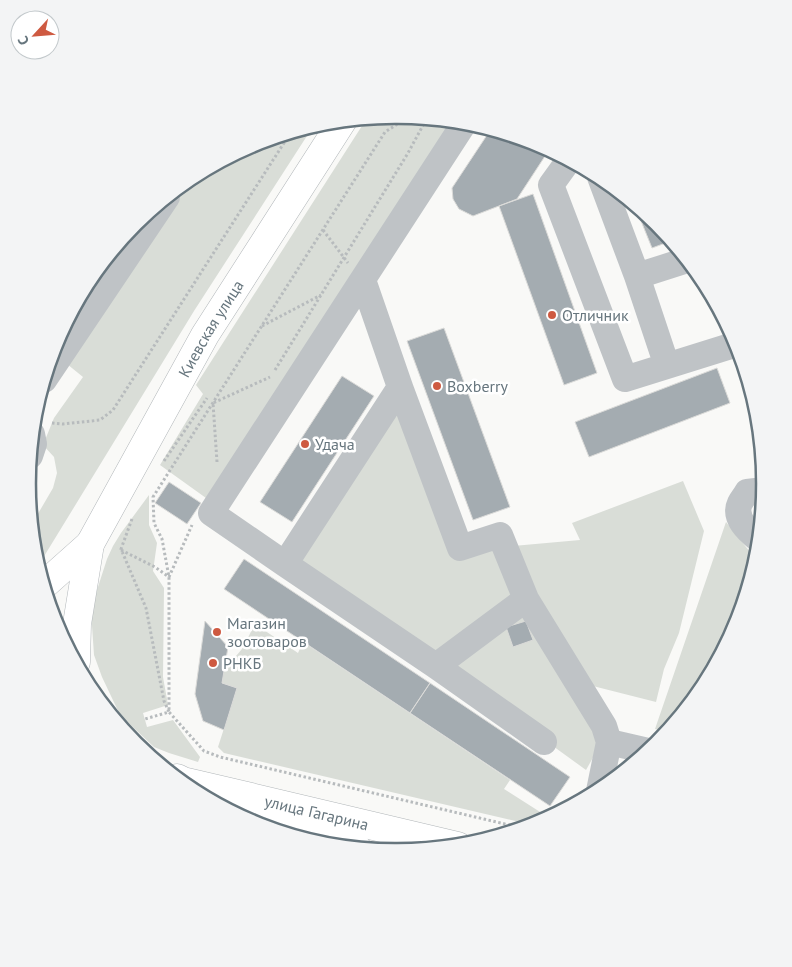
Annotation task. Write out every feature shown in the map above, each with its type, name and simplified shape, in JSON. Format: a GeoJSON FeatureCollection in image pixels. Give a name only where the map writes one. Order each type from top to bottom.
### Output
{"type":"FeatureCollection","features":[{"type":"Feature","properties":{"kind":"main road","name":"Киевская улица"},"geometry":{"type":"LineString","coordinates":[[50,580],[90,544],[205,336],[337,129]]}},
{"type":"Feature","properties":{"kind":"main road","name":"Киевская улица"},"geometry":{"type":"LineString","coordinates":[[77,650],[78,624],[90,544]]}},
{"type":"Feature","properties":{"kind":"main road","name":"улица Гагарина"},"geometry":{"type":"LineString","coordinates":[[199,785],[435,841]]}},
{"type":"Feature","properties":{"kind":"lane"},"geometry":{"type":"LineString","coordinates":[[460,130],[211,512],[544,742]]}},
{"type":"Feature","properties":{"kind":"lane"},"geometry":{"type":"LineString","coordinates":[[565,166],[551,185],[625,379],[728,347]]}},
{"type":"Feature","properties":{"kind":"lane"},"geometry":{"type":"LineString","coordinates":[[605,191],[638,276],[667,366]]}},
{"type":"Feature","properties":{"kind":"lane"},"geometry":{"type":"LineString","coordinates":[[60,357],[152,220]]}},
{"type":"Feature","properties":{"kind":"lane"},"geometry":{"type":"LineString","coordinates":[[638,276],[680,262]]}},
{"type":"Feature","properties":{"kind":"lane"},"geometry":{"type":"LineString","coordinates":[[363,280],[400,387],[460,548],[500,536],[526,599],[604,726],[609,742],[601,779]]}},
{"type":"Feature","properties":{"kind":"lane"},"geometry":{"type":"LineString","coordinates":[[285,564],[400,387]]}},
{"type":"Feature","properties":{"kind":"lane"},"geometry":{"type":"LineString","coordinates":[[752,535],[739,519],[739,504],[748,492],[756,491]]}},
{"type":"Feature","properties":{"kind":"lane"},"geometry":{"type":"LineString","coordinates":[[436,666],[526,599]]}},
{"type":"Feature","properties":{"kind":"lane"},"geometry":{"type":"LineString","coordinates":[[609,742],[639,749]]}},
{"type":"Feature","properties":{"kind":"path"},"geometry":{"type":"LineString","coordinates":[[169,712],[169,577],[162,539],[154,524],[153,497],[385,132],[397,124]]}},
{"type":"Feature","properties":{"kind":"path"},"geometry":{"type":"LineString","coordinates":[[265,385],[408,153],[423,125]]}},
{"type":"Feature","properties":{"kind":"path"},"geometry":{"type":"LineString","coordinates":[[40,429],[100,420],[113,410],[285,142]]}},
{"type":"Feature","properties":{"kind":"path"},"geometry":{"type":"LineString","coordinates":[[322,230],[363,280]]}},
{"type":"Feature","properties":{"kind":"path"},"geometry":{"type":"LineString","coordinates":[[262,326],[321,295],[348,303]]}},
{"type":"Feature","properties":{"kind":"path"},"geometry":{"type":"LineString","coordinates":[[213,403],[270,377]]}},
{"type":"Feature","properties":{"kind":"path"},"geometry":{"type":"LineString","coordinates":[[162,464],[207,398]]}},
{"type":"Feature","properties":{"kind":"path"},"geometry":{"type":"LineString","coordinates":[[213,403],[218,468]]}},
{"type":"Feature","properties":{"kind":"path"},"geometry":{"type":"LineString","coordinates":[[217,461],[222,453]]}},
{"type":"Feature","properties":{"kind":"path"},"geometry":{"type":"LineString","coordinates":[[169,577],[196,517],[211,512]]}},
{"type":"Feature","properties":{"kind":"path"},"geometry":{"type":"LineString","coordinates":[[134,514],[121,549],[146,608],[164,701],[169,712],[204,751],[220,757],[509,825]]}},
{"type":"Feature","properties":{"kind":"path"},"geometry":{"type":"LineString","coordinates":[[121,549],[155,567],[169,577]]}},
{"type":"Feature","properties":{"kind":"path"},"geometry":{"type":"LineString","coordinates":[[144,719],[169,712]]}},
{"type":"Feature","properties":{"kind":"shaded area"},"geometry":{"type":"Polygon","coordinates":[[[396,124],[455,129],[206,498],[160,465],[203,394],[196,385],[362,126],[396,124]]]}},
{"type":"Feature","properties":{"kind":"shaded area"},"geometry":{"type":"Polygon","coordinates":[[[308,135],[194,311],[44,557],[38,514],[53,488],[57,473],[54,457],[43,445],[54,418],[83,377],[67,364],[179,197],[196,184],[237,161],[258,151],[308,135]]]}},
{"type":"Feature","properties":{"kind":"shaded area"},"geometry":{"type":"Polygon","coordinates":[[[400,394],[459,555],[497,542],[520,596],[434,659],[295,562],[400,394]]]}},
{"type":"Feature","properties":{"kind":"shaded area"},"geometry":{"type":"Polygon","coordinates":[[[683,481],[704,531],[679,633],[664,669],[656,702],[581,683],[513,546],[580,540],[572,523],[683,481]]]}},
{"type":"Feature","properties":{"kind":"shaded area"},"geometry":{"type":"Polygon","coordinates":[[[149,495],[149,525],[157,543],[153,571],[164,588],[163,677],[168,705],[143,713],[147,727],[173,720],[200,757],[198,762],[154,747],[125,719],[119,712],[94,655],[91,611],[107,559],[121,533],[149,495]]]}},
{"type":"Feature","properties":{"kind":"shaded area"},"geometry":{"type":"Polygon","coordinates":[[[726,522],[749,551],[737,599],[719,643],[708,663],[681,703],[658,730],[655,729],[726,522]]]}},
{"type":"Feature","properties":{"kind":"shaded area"},"geometry":{"type":"Polygon","coordinates":[[[524,604],[604,738],[586,770],[444,667],[524,604]]]}},
{"type":"Feature","properties":{"kind":"shaded area"},"geometry":{"type":"Polygon","coordinates":[[[255,624],[298,653],[303,642],[510,780],[504,789],[541,813],[519,822],[224,753],[218,747],[237,688],[222,683],[224,670],[242,649],[255,624]]]}},
{"type":"Feature","properties":{"kind":"building"},"geometry":{"type":"Polygon","coordinates":[[[487,136],[545,156],[517,199],[473,216],[459,209],[453,199],[452,188],[487,136]]]}},
{"type":"Feature","properties":{"kind":"building"},"geometry":{"type":"Polygon","coordinates":[[[533,194],[597,373],[564,385],[499,206],[533,194]]]}},
{"type":"Feature","properties":{"kind":"building"},"geometry":{"type":"Polygon","coordinates":[[[641,220],[664,244],[652,248],[641,220]]]}},
{"type":"Feature","properties":{"kind":"building"},"geometry":{"type":"Polygon","coordinates":[[[444,328],[510,507],[473,520],[407,341],[444,328]]]}},
{"type":"Feature","properties":{"kind":"building"},"geometry":{"type":"Polygon","coordinates":[[[717,368],[730,403],[589,457],[575,422],[717,368]]]}},
{"type":"Feature","properties":{"kind":"building"},"geometry":{"type":"Polygon","coordinates":[[[342,376],[374,396],[292,522],[260,502],[342,376]]]}},
{"type":"Feature","properties":{"kind":"building"},"geometry":{"type":"Polygon","coordinates":[[[169,482],[201,503],[187,524],[155,503],[169,482]]]}},
{"type":"Feature","properties":{"kind":"building"},"geometry":{"type":"Polygon","coordinates":[[[244,559],[430,683],[410,713],[224,589],[244,559]]]}},
{"type":"Feature","properties":{"kind":"building"},"geometry":{"type":"Polygon","coordinates":[[[205,621],[228,647],[222,683],[237,688],[224,730],[203,721],[195,694],[205,621]]]}},
{"type":"Feature","properties":{"kind":"building"},"geometry":{"type":"Polygon","coordinates":[[[526,621],[533,640],[513,647],[506,627],[526,621]]]}},
{"type":"Feature","properties":{"kind":"building"},"geometry":{"type":"Polygon","coordinates":[[[430,683],[570,777],[550,806],[410,713],[430,683]]]}},
{"type":"Feature","properties":{"kind":"place","name":"Отличник"},"geometry":{"type":"Point","coordinates":[552,315]}},
{"type":"Feature","properties":{"kind":"place","name":"Boxberry"},"geometry":{"type":"Point","coordinates":[437,386]}},
{"type":"Feature","properties":{"kind":"place","name":"Удача"},"geometry":{"type":"Point","coordinates":[305,444]}},
{"type":"Feature","properties":{"kind":"place","name":"Магазин зоотоваров"},"geometry":{"type":"Point","coordinates":[217,632]}},
{"type":"Feature","properties":{"kind":"place","name":"РНКБ"},"geometry":{"type":"Point","coordinates":[213,663]}}]}
